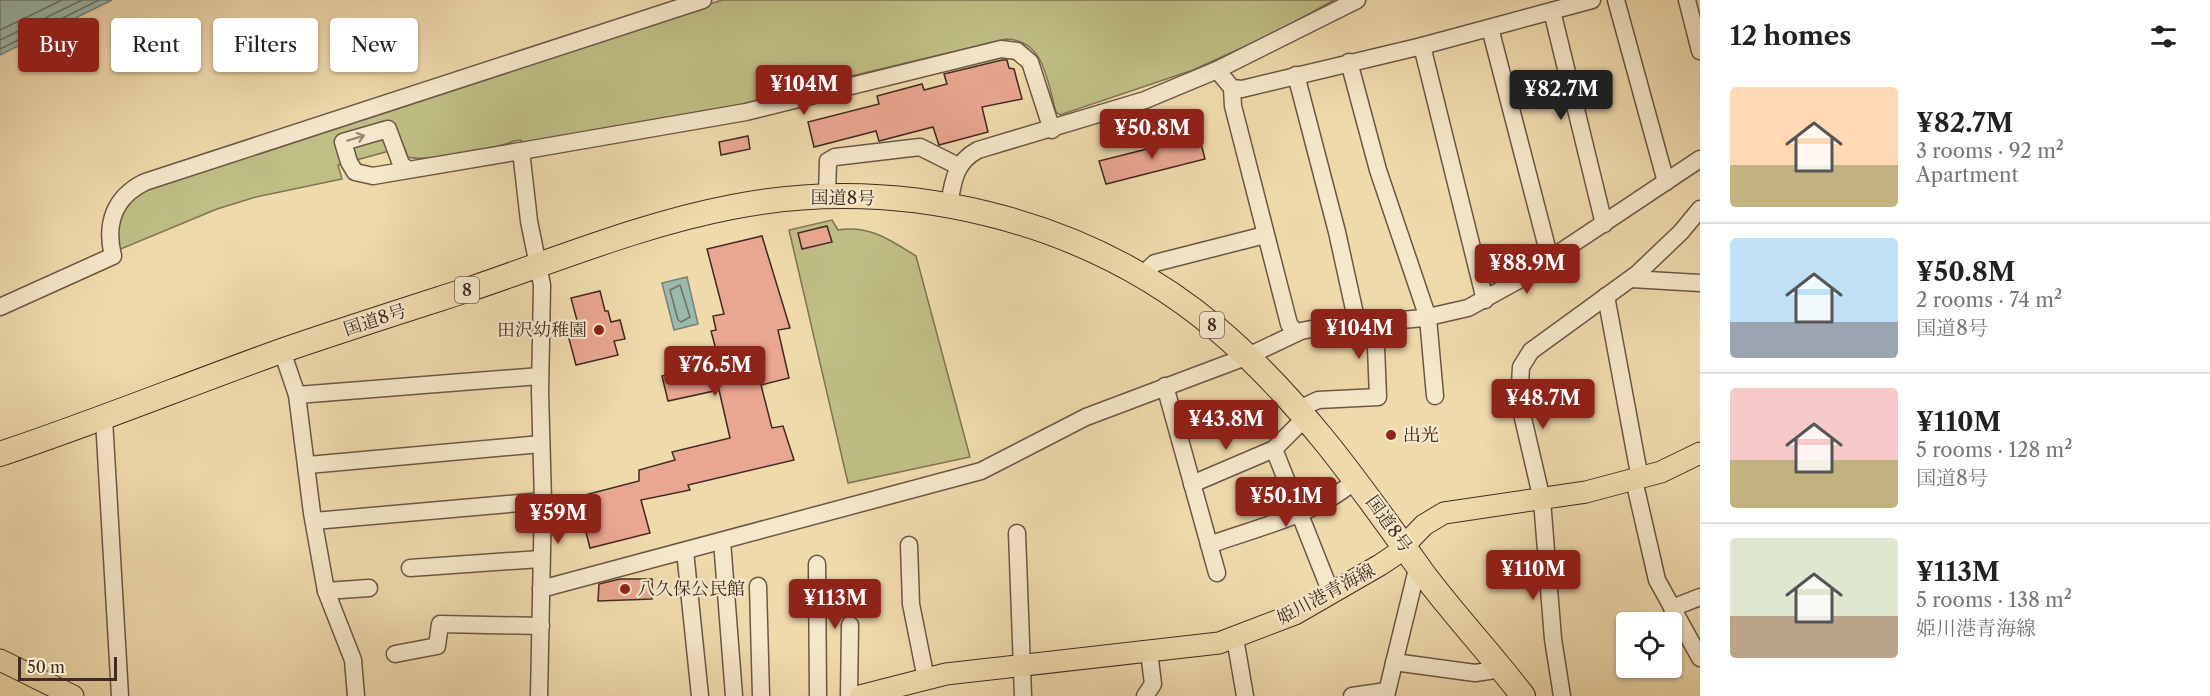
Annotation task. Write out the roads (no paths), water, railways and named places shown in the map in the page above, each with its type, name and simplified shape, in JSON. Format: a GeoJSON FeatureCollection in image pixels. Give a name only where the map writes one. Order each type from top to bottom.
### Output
{"type":"FeatureCollection","features":[{"type":"Feature","properties":{"kind":"highway","name":"国道8号"},"geometry":{"type":"LineString","coordinates":[[0,454],[104,419],[282,351],[539,265],[704,213],[779,199],[827,196],[949,205],[1049,232],[1098,252],[1142,275],[1183,302],[1248,356],[1303,413],[1405,544],[1418,565],[1523,696]]}},
{"type":"Feature","properties":{"kind":"main road","name":"姫川港青海線"},"geometry":{"type":"LineString","coordinates":[[860,696],[927,679],[1021,665],[1200,647],[1235,638],[1295,614],[1388,561],[1424,525],[1444,513],[1542,500],[1637,480],[1679,465],[1700,453]]}},
{"type":"Feature","properties":{"kind":"main road"},"geometry":{"type":"LineString","coordinates":[[0,660],[73,696]]}},
{"type":"Feature","properties":{"kind":"street"},"geometry":{"type":"LineString","coordinates":[[0,307],[113,256],[109,233],[114,213],[125,194],[145,182],[703,0]]}},
{"type":"Feature","properties":{"kind":"street"},"geometry":{"type":"LineString","coordinates":[[949,205],[958,166],[978,150],[1052,130],[1136,103],[1217,70],[1358,0]]}},
{"type":"Feature","properties":{"kind":"street"},"geometry":{"type":"LineString","coordinates":[[1232,88],[1242,89],[1422,46],[1592,0]]}},
{"type":"Feature","properties":{"kind":"street"},"geometry":{"type":"LineString","coordinates":[[1616,0],[1666,182]]}},
{"type":"Feature","properties":{"kind":"street"},"geometry":{"type":"LineString","coordinates":[[1687,0],[1700,51]]}},
{"type":"Feature","properties":{"kind":"street"},"geometry":{"type":"LineString","coordinates":[[1552,11],[1604,224]]}},
{"type":"Feature","properties":{"kind":"street"},"geometry":{"type":"LineString","coordinates":[[1490,28],[1550,259]]}},
{"type":"Feature","properties":{"kind":"street"},"geometry":{"type":"LineString","coordinates":[[1422,46],[1485,300]]}},
{"type":"Feature","properties":{"kind":"street"},"geometry":{"type":"LineString","coordinates":[[408,170],[746,112],[1001,50],[1012,50],[1026,57],[1052,130]]}},
{"type":"Feature","properties":{"kind":"street"},"geometry":{"type":"LineString","coordinates":[[1349,62],[1378,170],[1428,318],[1435,396]]}},
{"type":"Feature","properties":{"kind":"street"},"geometry":{"type":"LineString","coordinates":[[1217,70],[1232,88],[1233,106],[1265,235],[1289,324],[1296,333]]}},
{"type":"Feature","properties":{"kind":"street"},"geometry":{"type":"LineString","coordinates":[[1296,75],[1337,232],[1357,323]]}},
{"type":"Feature","properties":{"kind":"street"},"geometry":{"type":"LineString","coordinates":[[827,196],[828,161],[835,157],[920,147],[958,166]]}},
{"type":"Feature","properties":{"kind":"street"},"geometry":{"type":"LineString","coordinates":[[521,151],[529,221],[539,265],[543,501],[540,559],[539,696]]}},
{"type":"Feature","properties":{"kind":"street"},"geometry":{"type":"LineString","coordinates":[[541,589],[981,471],[1086,417],[1248,356],[1296,333],[1321,327],[1428,318],[1468,308],[1485,300],[1550,259],[1700,159]]}},
{"type":"Feature","properties":{"kind":"street"},"geometry":{"type":"LineString","coordinates":[[1562,696],[1553,639],[1542,500],[1519,401],[1521,367],[1536,347],[1631,279],[1681,232],[1700,209]]}},
{"type":"Feature","properties":{"kind":"street"},"geometry":{"type":"LineString","coordinates":[[1142,275],[1155,264],[1265,235]]}},
{"type":"Feature","properties":{"kind":"street"},"geometry":{"type":"LineString","coordinates":[[1631,279],[1700,283]]}},
{"type":"Feature","properties":{"kind":"street"},"geometry":{"type":"LineString","coordinates":[[1606,296],[1654,571],[1700,658]]}},
{"type":"Feature","properties":{"kind":"street"},"geometry":{"type":"LineString","coordinates":[[1192,484],[1274,449],[1303,413],[1318,400],[1378,397],[1376,322]]}},
{"type":"Feature","properties":{"kind":"street"},"geometry":{"type":"LineString","coordinates":[[282,351],[297,395],[326,591],[353,660],[356,696]]}},
{"type":"Feature","properties":{"kind":"street"},"geometry":{"type":"LineString","coordinates":[[297,395],[540,376]]}},
{"type":"Feature","properties":{"kind":"street"},"geometry":{"type":"LineString","coordinates":[[1165,386],[1217,573]]}},
{"type":"Feature","properties":{"kind":"street"},"geometry":{"type":"LineString","coordinates":[[104,419],[120,696]]}},
{"type":"Feature","properties":{"kind":"street"},"geometry":{"type":"LineString","coordinates":[[308,465],[541,444]]}},
{"type":"Feature","properties":{"kind":"street"},"geometry":{"type":"LineString","coordinates":[[1274,449],[1331,593]]}},
{"type":"Feature","properties":{"kind":"street"},"geometry":{"type":"LineString","coordinates":[[1209,545],[1299,513],[1339,495],[1356,480]]}},
{"type":"Feature","properties":{"kind":"street"},"geometry":{"type":"LineString","coordinates":[[314,521],[543,501]]}},
{"type":"Feature","properties":{"kind":"street"},"geometry":{"type":"LineString","coordinates":[[1017,533],[1023,696]]}},
{"type":"Feature","properties":{"kind":"street"},"geometry":{"type":"LineString","coordinates":[[722,541],[734,696]]}},
{"type":"Feature","properties":{"kind":"street"},"geometry":{"type":"LineString","coordinates":[[909,545],[911,604],[927,679]]}},
{"type":"Feature","properties":{"kind":"street"},"geometry":{"type":"LineString","coordinates":[[685,551],[700,696]]}},
{"type":"Feature","properties":{"kind":"street"},"geometry":{"type":"LineString","coordinates":[[410,568],[540,559]]}},
{"type":"Feature","properties":{"kind":"street"},"geometry":{"type":"LineString","coordinates":[[817,564],[818,696]]}},
{"type":"Feature","properties":{"kind":"street"},"geometry":{"type":"LineString","coordinates":[[1352,696],[1386,693],[1418,565]]}},
{"type":"Feature","properties":{"kind":"street"},"geometry":{"type":"LineString","coordinates":[[758,586],[761,696]]}},
{"type":"Feature","properties":{"kind":"street"},"geometry":{"type":"LineString","coordinates":[[326,591],[369,588]]}},
{"type":"Feature","properties":{"kind":"street"},"geometry":{"type":"LineString","coordinates":[[1672,608],[1700,597]]}},
{"type":"Feature","properties":{"kind":"street"},"geometry":{"type":"LineString","coordinates":[[394,654],[437,646],[440,624],[541,626]]}},
{"type":"Feature","properties":{"kind":"street"},"geometry":{"type":"LineString","coordinates":[[849,696],[850,625]]}},
{"type":"Feature","properties":{"kind":"street"},"geometry":{"type":"LineString","coordinates":[[1235,638],[1245,696]]}},
{"type":"Feature","properties":{"kind":"street"},"geometry":{"type":"LineString","coordinates":[[1145,696],[1153,684],[1149,652]]}},
{"type":"Feature","properties":{"kind":"street"},"geometry":{"type":"LineString","coordinates":[[1394,662],[1475,673],[1502,669]]}},
{"type":"Feature","properties":{"kind":"water"},"geometry":{"type":"Polygon","coordinates":[[[0,0],[112,0],[75,18],[18,18],[18,46],[0,55],[0,0]]]}},
{"type":"Feature","properties":{"kind":"water"},"geometry":{"type":"Polygon","coordinates":[[[687,277],[698,324],[674,330],[662,283],[687,277]]]}},
{"type":"Feature","properties":{"kind":"place","name":"田沢幼稚園"},"geometry":{"type":"Point","coordinates":[599,330]}},
{"type":"Feature","properties":{"kind":"place","name":"出光"},"geometry":{"type":"Point","coordinates":[1391,435]}},
{"type":"Feature","properties":{"kind":"place","name":"八久保公民館"},"geometry":{"type":"Point","coordinates":[625,589]}}]}
